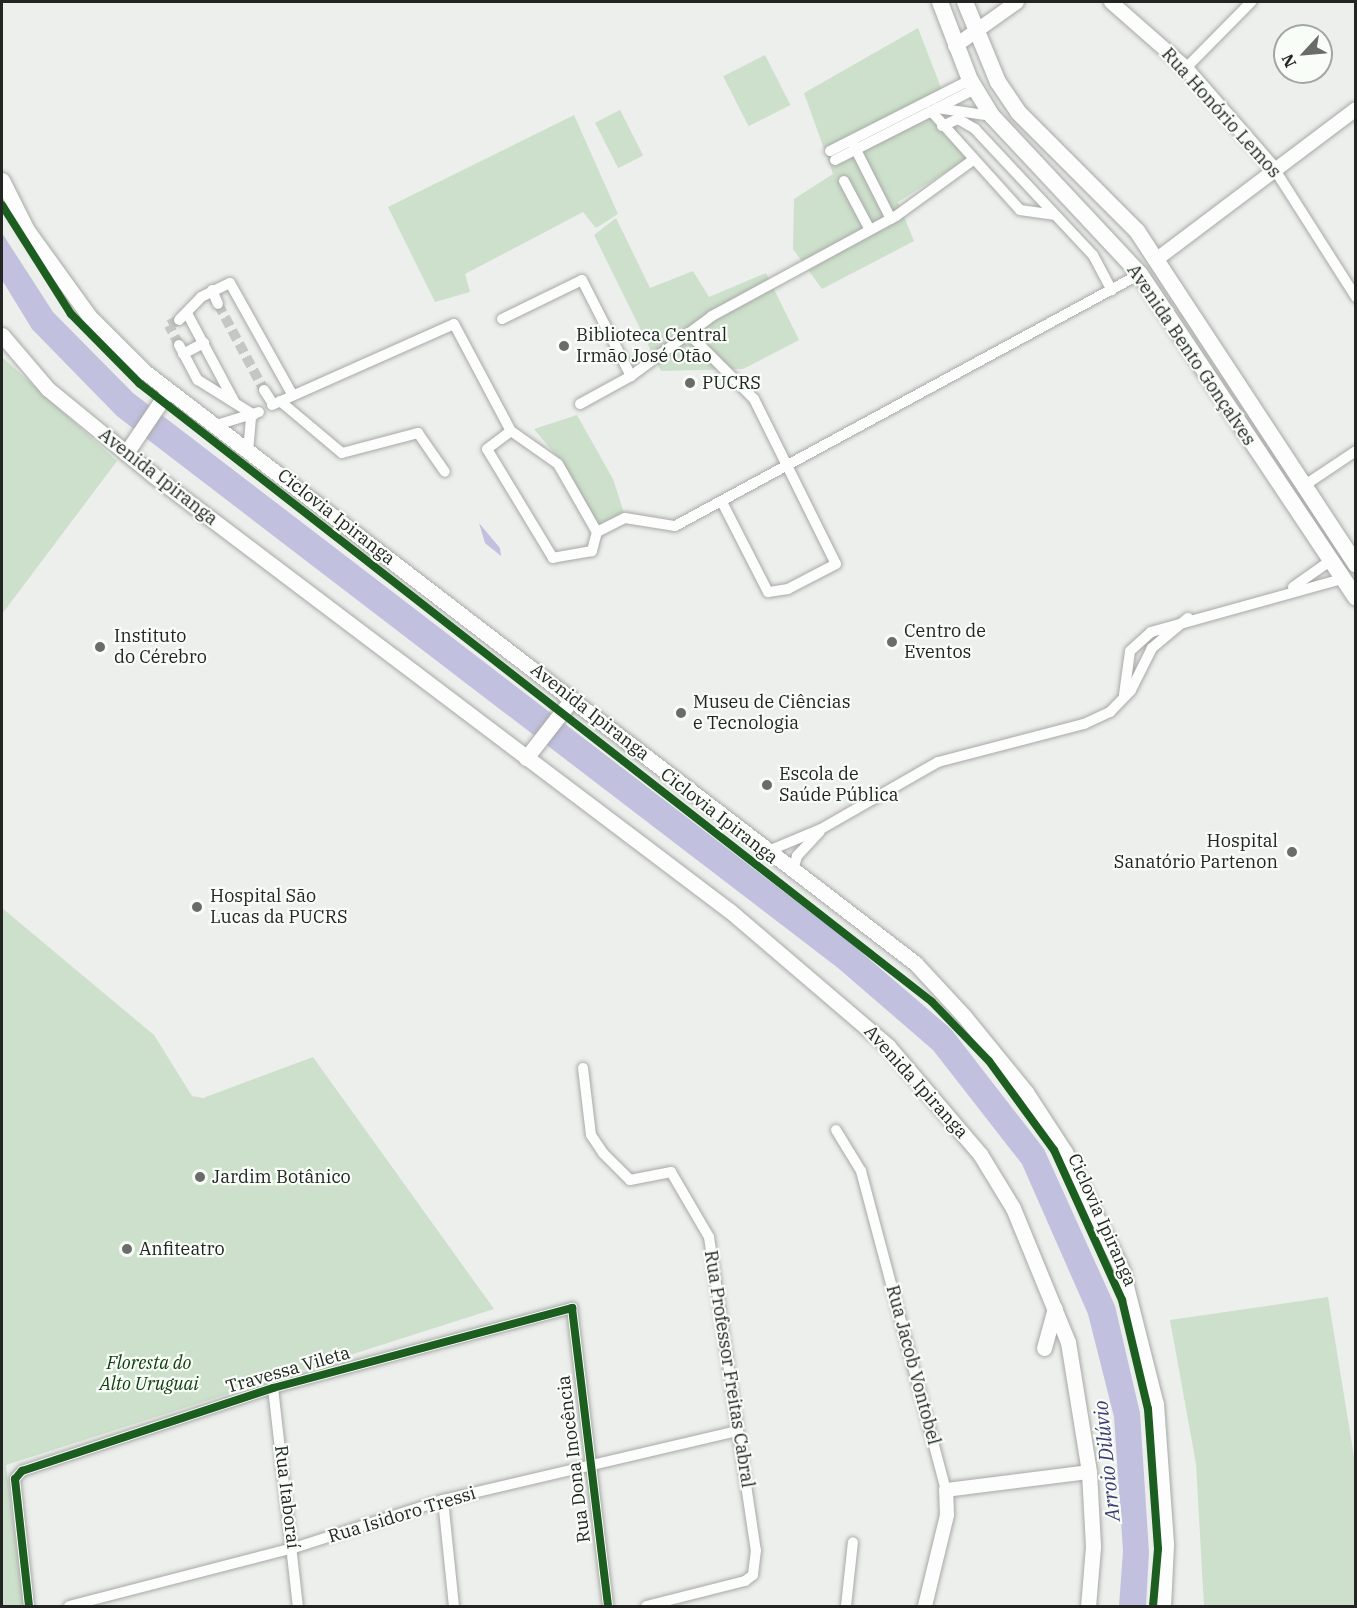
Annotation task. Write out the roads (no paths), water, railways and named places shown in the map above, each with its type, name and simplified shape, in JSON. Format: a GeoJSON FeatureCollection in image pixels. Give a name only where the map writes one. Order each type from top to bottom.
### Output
{"type":"FeatureCollection","features":[{"type":"Feature","properties":{"kind":"main road","name":"Avenida Bento Gonçalves"},"geometry":{"type":"LineString","coordinates":[[940,2],[955,45],[973,84],[992,116],[1140,274],[1327,563],[1356,598]]}},
{"type":"Feature","properties":{"kind":"main road","name":"Avenida Bento Gonçalves"},"geometry":{"type":"LineString","coordinates":[[965,2],[975,32],[1018,112],[1137,231],[1302,487],[1356,565]]}},
{"type":"Feature","properties":{"kind":"main road","name":"Avenida Ipiranga"},"geometry":{"type":"LineString","coordinates":[[2,180],[27,230],[89,316],[165,397],[213,426],[248,452],[568,705],[768,851],[943,990],[1026,1092],[1065,1152],[1122,1270],[1143,1337],[1157,1416],[1166,1545],[1163,1606]]}},
{"type":"Feature","properties":{"kind":"main road","name":"Avenida Ipiranga"},"geometry":{"type":"LineString","coordinates":[[2,335],[48,389],[126,453],[730,911],[888,1046],[980,1154],[1013,1208],[1055,1308],[1076,1374],[1089,1472],[1093,1547],[1088,1606]]}},
{"type":"Feature","properties":{"kind":"main road"},"geometry":{"type":"LineString","coordinates":[[126,453],[165,397]]}},
{"type":"Feature","properties":{"kind":"main road"},"geometry":{"type":"LineString","coordinates":[[526,758],[568,705]]}},
{"type":"Feature","properties":{"kind":"main road"},"geometry":{"type":"LineString","coordinates":[[1044,1348],[1055,1308]]}},
{"type":"Feature","properties":{"kind":"main road"},"geometry":{"type":"LineString","coordinates":[[1061,1364],[1076,1374]]}},
{"type":"Feature","properties":{"kind":"street"},"geometry":{"type":"LineString","coordinates":[[955,45],[1017,2]]}},
{"type":"Feature","properties":{"kind":"street","name":"Rua Honório Lemos"},"geometry":{"type":"LineString","coordinates":[[1111,2],[1186,68],[1275,170],[1351,277],[1356,297]]}},
{"type":"Feature","properties":{"kind":"street"},"geometry":{"type":"LineString","coordinates":[[1186,68],[1251,2]]}},
{"type":"Feature","properties":{"kind":"street"},"geometry":{"type":"LineString","coordinates":[[853,145],[938,104],[973,84]]}},
{"type":"Feature","properties":{"kind":"street"},"geometry":{"type":"LineString","coordinates":[[938,104],[942,126],[1020,210],[1054,215]]}},
{"type":"Feature","properties":{"kind":"street"},"geometry":{"type":"LineString","coordinates":[[833,155],[938,104],[992,116]]}},
{"type":"Feature","properties":{"kind":"street"},"geometry":{"type":"LineString","coordinates":[[1157,259],[1356,109]]}},
{"type":"Feature","properties":{"kind":"street"},"geometry":{"type":"LineString","coordinates":[[942,126],[958,119],[969,123],[1093,255],[1112,290]]}},
{"type":"Feature","properties":{"kind":"street"},"geometry":{"type":"LineString","coordinates":[[853,145],[891,219]]}},
{"type":"Feature","properties":{"kind":"street"},"geometry":{"type":"LineString","coordinates":[[580,404],[631,376],[688,333],[891,219],[973,160]]}},
{"type":"Feature","properties":{"kind":"street"},"geometry":{"type":"LineString","coordinates":[[844,181],[870,230]]}},
{"type":"Feature","properties":{"kind":"street"},"geometry":{"type":"LineString","coordinates":[[597,532],[625,518],[675,526],[1140,274]]}},
{"type":"Feature","properties":{"kind":"street"},"geometry":{"type":"LineString","coordinates":[[502,319],[582,280],[631,376]]}},
{"type":"Feature","properties":{"kind":"street"},"geometry":{"type":"LineString","coordinates":[[234,401],[204,343],[184,317],[212,290],[223,284],[235,287],[292,394]]}},
{"type":"Feature","properties":{"kind":"street"},"geometry":{"type":"LineString","coordinates":[[212,290],[219,304]]}},
{"type":"Feature","properties":{"kind":"street"},"geometry":{"type":"LineString","coordinates":[[275,403],[454,324],[511,432],[558,464],[597,532],[592,551],[557,560],[549,554],[487,449],[511,432]]}},
{"type":"Feature","properties":{"kind":"street"},"geometry":{"type":"LineString","coordinates":[[688,333],[754,399],[836,564],[789,589],[768,592],[722,501]]}},
{"type":"Feature","properties":{"kind":"street"},"geometry":{"type":"LineString","coordinates":[[204,343],[181,349],[198,380],[255,415]]}},
{"type":"Feature","properties":{"kind":"street"},"geometry":{"type":"LineString","coordinates":[[264,390],[275,403],[342,453],[418,433],[445,472]]}},
{"type":"Feature","properties":{"kind":"street"},"geometry":{"type":"LineString","coordinates":[[213,426],[255,415]]}},
{"type":"Feature","properties":{"kind":"street"},"geometry":{"type":"LineString","coordinates":[[248,452],[255,415]]}},
{"type":"Feature","properties":{"kind":"street"},"geometry":{"type":"LineString","coordinates":[[1302,487],[1356,451]]}},
{"type":"Feature","properties":{"kind":"street"},"geometry":{"type":"LineString","coordinates":[[1292,589],[1327,563]]}},
{"type":"Feature","properties":{"kind":"street"},"geometry":{"type":"LineString","coordinates":[[1124,698],[1130,651],[1138,641],[1188,618],[1292,589],[1339,580]]}},
{"type":"Feature","properties":{"kind":"street"},"geometry":{"type":"LineString","coordinates":[[768,851],[821,829],[938,762],[1084,724],[1124,698],[1152,648],[1188,618]]}},
{"type":"Feature","properties":{"kind":"street"},"geometry":{"type":"LineString","coordinates":[[793,870],[797,856],[821,829]]}},
{"type":"Feature","properties":{"kind":"street","name":"Rua Professor Freitas Cabral"},"geometry":{"type":"LineString","coordinates":[[583,1068],[591,1135],[619,1174],[638,1180],[671,1172],[709,1237],[756,1550],[753,1575],[737,1584],[646,1606]]}},
{"type":"Feature","properties":{"kind":"street","name":"Rua Jacob Vontobel"},"geometry":{"type":"LineString","coordinates":[[836,1130],[861,1171],[946,1491],[947,1515],[925,1606]]}},
{"type":"Feature","properties":{"kind":"street","name":"Travessa Vileta"},"geometry":{"type":"LineString","coordinates":[[29,1606],[17,1474],[273,1388],[572,1308]]}},
{"type":"Feature","properties":{"kind":"street","name":"Rua Dona Inocência"},"geometry":{"type":"LineString","coordinates":[[572,1308],[588,1466],[608,1606]]}},
{"type":"Feature","properties":{"kind":"street","name":"Rua Itaboraí"},"geometry":{"type":"LineString","coordinates":[[273,1388],[294,1548],[298,1606]]}},
{"type":"Feature","properties":{"kind":"street","name":"Rua Isidoro Tressi"},"geometry":{"type":"LineString","coordinates":[[69,1606],[294,1548],[443,1500],[738,1431]]}},
{"type":"Feature","properties":{"kind":"street"},"geometry":{"type":"LineString","coordinates":[[946,1491],[1089,1472]]}},
{"type":"Feature","properties":{"kind":"street"},"geometry":{"type":"LineString","coordinates":[[443,1500],[454,1606]]}},
{"type":"Feature","properties":{"kind":"street"},"geometry":{"type":"LineString","coordinates":[[846,1606],[853,1542]]}},
{"type":"Feature","properties":{"kind":"water","name":"Arroio Dilúvio"},"geometry":{"type":"Polygon","coordinates":[[[2,233],[53,312],[133,393],[847,940],[951,1029],[1044,1149],[1115,1306],[1140,1413],[1149,1552],[1146,1606],[1119,1606],[1123,1551],[1114,1417],[1088,1314],[1022,1164],[933,1050],[838,968],[117,416],[32,329],[2,280],[2,233]]]}},
{"type":"Feature","properties":{"kind":"water"},"geometry":{"type":"Polygon","coordinates":[[[479,523],[500,548],[501,556],[485,543],[479,523]]]}},
{"type":"Feature","properties":{"kind":"tunnel"},"geometry":{"type":"LineString","coordinates":[[218,304],[264,390]]}},
{"type":"Feature","properties":{"kind":"tunnel"},"geometry":{"type":"LineString","coordinates":[[179,320],[169,325],[179,345]]}},
{"type":"Feature","properties":{"kind":"place","name":"Biblioteca Central Irmão José Otão"},"geometry":{"type":"Point","coordinates":[564,346]}},
{"type":"Feature","properties":{"kind":"place","name":"PUCRS"},"geometry":{"type":"Point","coordinates":[690,383]}},
{"type":"Feature","properties":{"kind":"place","name":"Centro de Eventos"},"geometry":{"type":"Point","coordinates":[892,642]}},
{"type":"Feature","properties":{"kind":"place","name":"Instituto do Cérebro"},"geometry":{"type":"Point","coordinates":[100,647]}},
{"type":"Feature","properties":{"kind":"place","name":"Museu de Ciências e Tecnologia"},"geometry":{"type":"Point","coordinates":[681,713]}},
{"type":"Feature","properties":{"kind":"place","name":"Escola de Saúde Pública"},"geometry":{"type":"Point","coordinates":[767,785]}},
{"type":"Feature","properties":{"kind":"place","name":"Hospital Sanatório Partenon"},"geometry":{"type":"Point","coordinates":[1292,852]}},
{"type":"Feature","properties":{"kind":"place","name":"Hospital São Lucas da PUCRS"},"geometry":{"type":"Point","coordinates":[197,907]}},
{"type":"Feature","properties":{"kind":"place","name":"Jardim Botânico"},"geometry":{"type":"Point","coordinates":[200,1177]}},
{"type":"Feature","properties":{"kind":"place","name":"Anfiteatro"},"geometry":{"type":"Point","coordinates":[127,1249]}},
{"type":"Feature","properties":{"kind":"park label","name":"Floresta do Alto Uruguai"},"geometry":{"type":"Point","coordinates":[149,1374]}}]}
